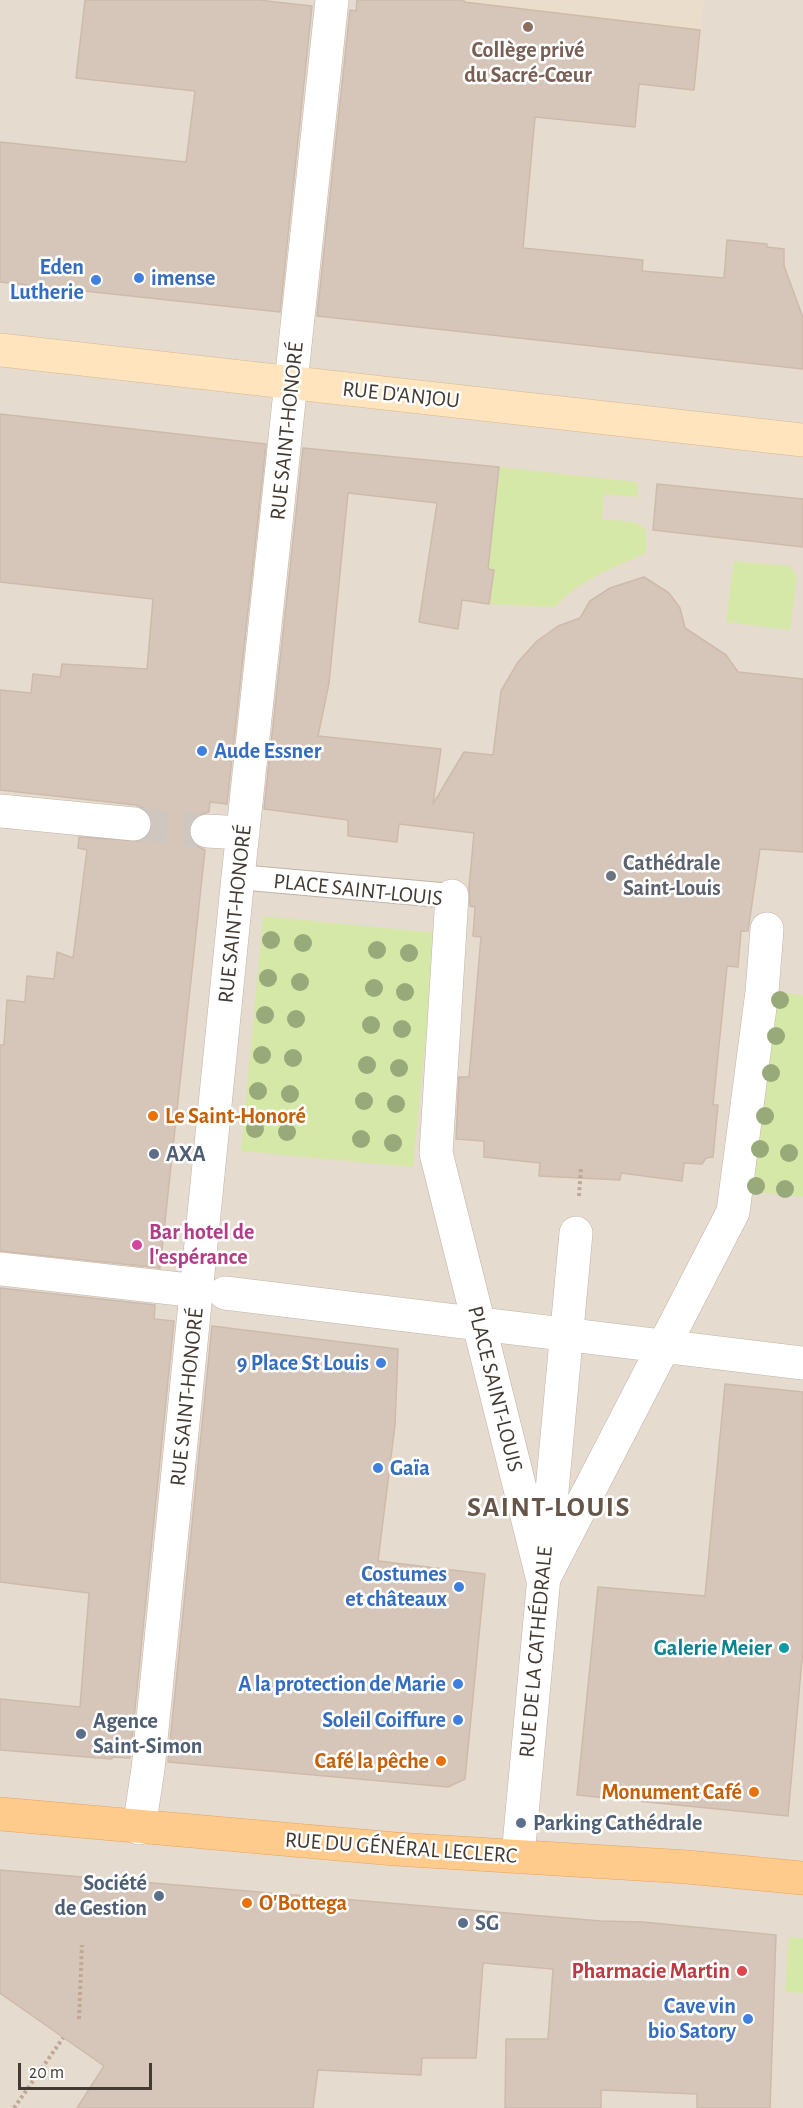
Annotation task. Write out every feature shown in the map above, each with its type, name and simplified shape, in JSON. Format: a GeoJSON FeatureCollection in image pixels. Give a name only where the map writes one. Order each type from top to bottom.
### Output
{"type":"FeatureCollection","features":[{"type":"Feature","properties":{"kind":"main road","name":"RUE DU GÉNÉRAL LECLERC"},"geometry":{"type":"LineString","coordinates":[[0,1814],[395,1849],[803,1878]]}},
{"type":"Feature","properties":{"kind":"street","name":"RUE SAINT-HONORÉ"},"geometry":{"type":"LineString","coordinates":[[139,1828],[211,1292],[238,877],[332,0]]}},
{"type":"Feature","properties":{"kind":"street","name":"RUE D'ANJOU"},"geometry":{"type":"LineString","coordinates":[[0,350],[803,440]]}},
{"type":"Feature","properties":{"kind":"street"},"geometry":{"type":"LineString","coordinates":[[0,810],[134,824]]}},
{"type":"Feature","properties":{"kind":"street"},"geometry":{"type":"LineString","coordinates":[[207,831],[243,833]]}},
{"type":"Feature","properties":{"kind":"street","name":"PLACE SAINT-LOUIS"},"geometry":{"type":"LineString","coordinates":[[452,896],[436,1153],[543,1580]]}},
{"type":"Feature","properties":{"kind":"street"},"geometry":{"type":"LineString","coordinates":[[543,1580],[733,1212],[762,992],[767,928]]}},
{"type":"Feature","properties":{"kind":"street","name":"RUE DE LA CATHÉDRALE"},"geometry":{"type":"LineString","coordinates":[[518,1856],[576,1233]]}},
{"type":"Feature","properties":{"kind":"street"},"geometry":{"type":"LineString","coordinates":[[0,1269],[803,1363]]}},
{"type":"Feature","properties":{"kind":"lane","name":"PLACE SAINT-LOUIS"},"geometry":{"type":"LineString","coordinates":[[238,877],[452,896]]}},
{"type":"Feature","properties":{"kind":"path"},"geometry":{"type":"LineString","coordinates":[[79,2019],[82,1945]]}},
{"type":"Feature","properties":{"kind":"path"},"geometry":{"type":"LineString","coordinates":[[14,2108],[63,2038]]}},
{"type":"Feature","properties":{"kind":"shaded area"},"geometry":{"type":"Polygon","coordinates":[[[0,0],[803,0],[803,2108],[0,2108],[0,0]]]}},
{"type":"Feature","properties":{"kind":"shaded area","name":"Collège privé du Sacré-Cœur"},"geometry":{"type":"Polygon","coordinates":[[[357,0],[704,0],[695,89],[351,54],[357,0]]]}},
{"type":"Feature","properties":{"kind":"green space"},"geometry":{"type":"Polygon","coordinates":[[[499,467],[637,482],[638,497],[604,494],[602,519],[635,522],[646,529],[646,553],[586,581],[555,607],[489,604],[494,570],[467,566],[473,507],[495,509],[499,467]]]}},
{"type":"Feature","properties":{"kind":"green space"},"geometry":{"type":"Polygon","coordinates":[[[734,561],[790,566],[797,577],[790,630],[726,622],[734,561]]]}},
{"type":"Feature","properties":{"kind":"green space"},"geometry":{"type":"Polygon","coordinates":[[[263,916],[436,933],[413,1167],[241,1151],[263,916]]]}},
{"type":"Feature","properties":{"kind":"green space"},"geometry":{"type":"Polygon","coordinates":[[[776,992],[803,995],[803,1197],[750,1191],[776,992]]]}},
{"type":"Feature","properties":{"kind":"green space"},"geometry":{"type":"Polygon","coordinates":[[[789,1937],[803,1938],[803,1993],[785,1992],[789,1937]]]}},
{"type":"Feature","properties":{"kind":"building"},"geometry":{"type":"Polygon","coordinates":[[[85,0],[258,0],[312,6],[280,312],[0,282],[0,142],[186,162],[195,91],[76,78],[85,0]]]}},
{"type":"Feature","properties":{"kind":"building"},"geometry":{"type":"Polygon","coordinates":[[[357,0],[464,0],[464,2],[700,30],[694,90],[639,84],[635,127],[535,117],[523,248],[643,260],[642,271],[724,278],[727,240],[767,244],[767,247],[784,249],[784,266],[803,318],[803,369],[317,316],[350,10],[356,11],[357,0]]]}},
{"type":"Feature","properties":{"kind":"building"},"geometry":{"type":"Polygon","coordinates":[[[0,414],[266,444],[227,804],[210,802],[209,812],[198,815],[192,820],[188,829],[191,840],[196,846],[205,850],[160,1268],[0,1251],[0,1045],[4,1045],[7,1000],[25,1002],[27,976],[54,979],[57,952],[73,958],[87,850],[78,848],[79,837],[141,841],[149,835],[153,825],[145,809],[136,805],[0,790],[0,690],[31,693],[33,674],[60,677],[62,664],[147,669],[153,599],[0,582],[0,414]]]}},
{"type":"Feature","properties":{"kind":"building","name":"Cathédrale Saint-Louis"},"geometry":{"type":"Polygon","coordinates":[[[303,448],[499,467],[488,569],[494,570],[489,604],[462,600],[458,629],[419,622],[437,503],[348,493],[329,683],[318,736],[441,749],[433,804],[464,752],[493,755],[501,691],[518,662],[537,641],[558,626],[580,618],[590,601],[610,588],[644,577],[669,593],[680,608],[685,628],[726,655],[738,672],[803,679],[803,852],[760,849],[748,931],[741,931],[738,967],[727,966],[713,1105],[718,1105],[713,1157],[706,1158],[702,1164],[684,1163],[682,1181],[621,1173],[620,1180],[539,1176],[540,1163],[484,1157],[484,1141],[456,1139],[459,1077],[469,1077],[481,937],[473,936],[475,907],[470,906],[469,888],[474,833],[399,824],[397,842],[348,836],[348,820],[264,809],[303,448]]]}},
{"type":"Feature","properties":{"kind":"building"},"geometry":{"type":"Polygon","coordinates":[[[657,484],[803,499],[803,547],[653,530],[657,484]]]}},
{"type":"Feature","properties":{"kind":"building"},"geometry":{"type":"Polygon","coordinates":[[[0,1288],[155,1305],[154,1319],[174,1321],[130,1758],[112,1757],[112,1759],[0,1750],[0,1699],[80,1707],[89,1593],[0,1582],[0,1288]]]}},
{"type":"Feature","properties":{"kind":"building"},"geometry":{"type":"Polygon","coordinates":[[[212,1326],[398,1349],[395,1425],[378,1561],[485,1574],[465,1779],[448,1787],[168,1762],[212,1326]]]}},
{"type":"Feature","properties":{"kind":"building"},"geometry":{"type":"Polygon","coordinates":[[[725,1384],[803,1392],[803,1648],[788,1816],[577,1795],[598,1587],[705,1596],[725,1384]]]}},
{"type":"Feature","properties":{"kind":"building"},"geometry":{"type":"Polygon","coordinates":[[[0,1870],[601,1921],[643,1922],[776,1935],[770,2108],[697,2108],[697,2094],[601,2090],[601,2108],[505,2108],[506,2039],[548,2039],[553,1969],[483,1963],[476,2058],[422,2058],[421,2075],[318,2070],[313,2108],[77,2108],[104,2066],[0,1993],[0,1870]]]}},
{"type":"Feature","properties":{"kind":"tunnel"},"geometry":{"type":"LineString","coordinates":[[134,824],[207,831]]}},
{"type":"Feature","properties":{"kind":"place","name":"Collège privé du Sacré-Cœur"},"geometry":{"type":"Point","coordinates":[528,27]}},
{"type":"Feature","properties":{"kind":"place","name":"imense"},"geometry":{"type":"Point","coordinates":[139,278]}},
{"type":"Feature","properties":{"kind":"place","name":"Eden Lutherie"},"geometry":{"type":"Point","coordinates":[96,280]}},
{"type":"Feature","properties":{"kind":"place","name":"Aude Essner"},"geometry":{"type":"Point","coordinates":[202,751]}},
{"type":"Feature","properties":{"kind":"place","name":"Cathédrale Saint-Louis"},"geometry":{"type":"Point","coordinates":[611,876]}},
{"type":"Feature","properties":{"kind":"place","name":"Le Saint-Honoré"},"geometry":{"type":"Point","coordinates":[153,1116]}},
{"type":"Feature","properties":{"kind":"place","name":"AXA"},"geometry":{"type":"Point","coordinates":[154,1154]}},
{"type":"Feature","properties":{"kind":"place","name":"Bar hotel de l'espérance"},"geometry":{"type":"Point","coordinates":[137,1245]}},
{"type":"Feature","properties":{"kind":"place","name":"9 Place St Louis"},"geometry":{"type":"Point","coordinates":[381,1363]}},
{"type":"Feature","properties":{"kind":"place","name":"Gaïa"},"geometry":{"type":"Point","coordinates":[378,1468]}},
{"type":"Feature","properties":{"kind":"place","name":"Costumes et châteaux"},"geometry":{"type":"Point","coordinates":[459,1587]}},
{"type":"Feature","properties":{"kind":"place","name":"Galerie Meier"},"geometry":{"type":"Point","coordinates":[784,1648]}},
{"type":"Feature","properties":{"kind":"place","name":"A la protection de Marie"},"geometry":{"type":"Point","coordinates":[458,1684]}},
{"type":"Feature","properties":{"kind":"place","name":"Soleil Coiffure"},"geometry":{"type":"Point","coordinates":[458,1720]}},
{"type":"Feature","properties":{"kind":"place","name":"Agence Saint-Simon"},"geometry":{"type":"Point","coordinates":[81,1734]}},
{"type":"Feature","properties":{"kind":"place","name":"Café la pêche"},"geometry":{"type":"Point","coordinates":[441,1761]}},
{"type":"Feature","properties":{"kind":"place","name":"Monument Café"},"geometry":{"type":"Point","coordinates":[754,1792]}},
{"type":"Feature","properties":{"kind":"place","name":"Parking Cathédrale"},"geometry":{"type":"Point","coordinates":[521,1823]}},
{"type":"Feature","properties":{"kind":"place","name":"Société de Gestion"},"geometry":{"type":"Point","coordinates":[159,1896]}},
{"type":"Feature","properties":{"kind":"place","name":"O'Bottega"},"geometry":{"type":"Point","coordinates":[247,1903]}},
{"type":"Feature","properties":{"kind":"place","name":"SG"},"geometry":{"type":"Point","coordinates":[463,1923]}},
{"type":"Feature","properties":{"kind":"place","name":"Pharmacie Martin"},"geometry":{"type":"Point","coordinates":[742,1971]}},
{"type":"Feature","properties":{"kind":"place","name":"Cave vin bio Satory"},"geometry":{"type":"Point","coordinates":[748,2019]}},
{"type":"Feature","properties":{"kind":"district","name":"SAINT-LOUIS"},"geometry":{"type":"Point","coordinates":[549,1508]}}]}
